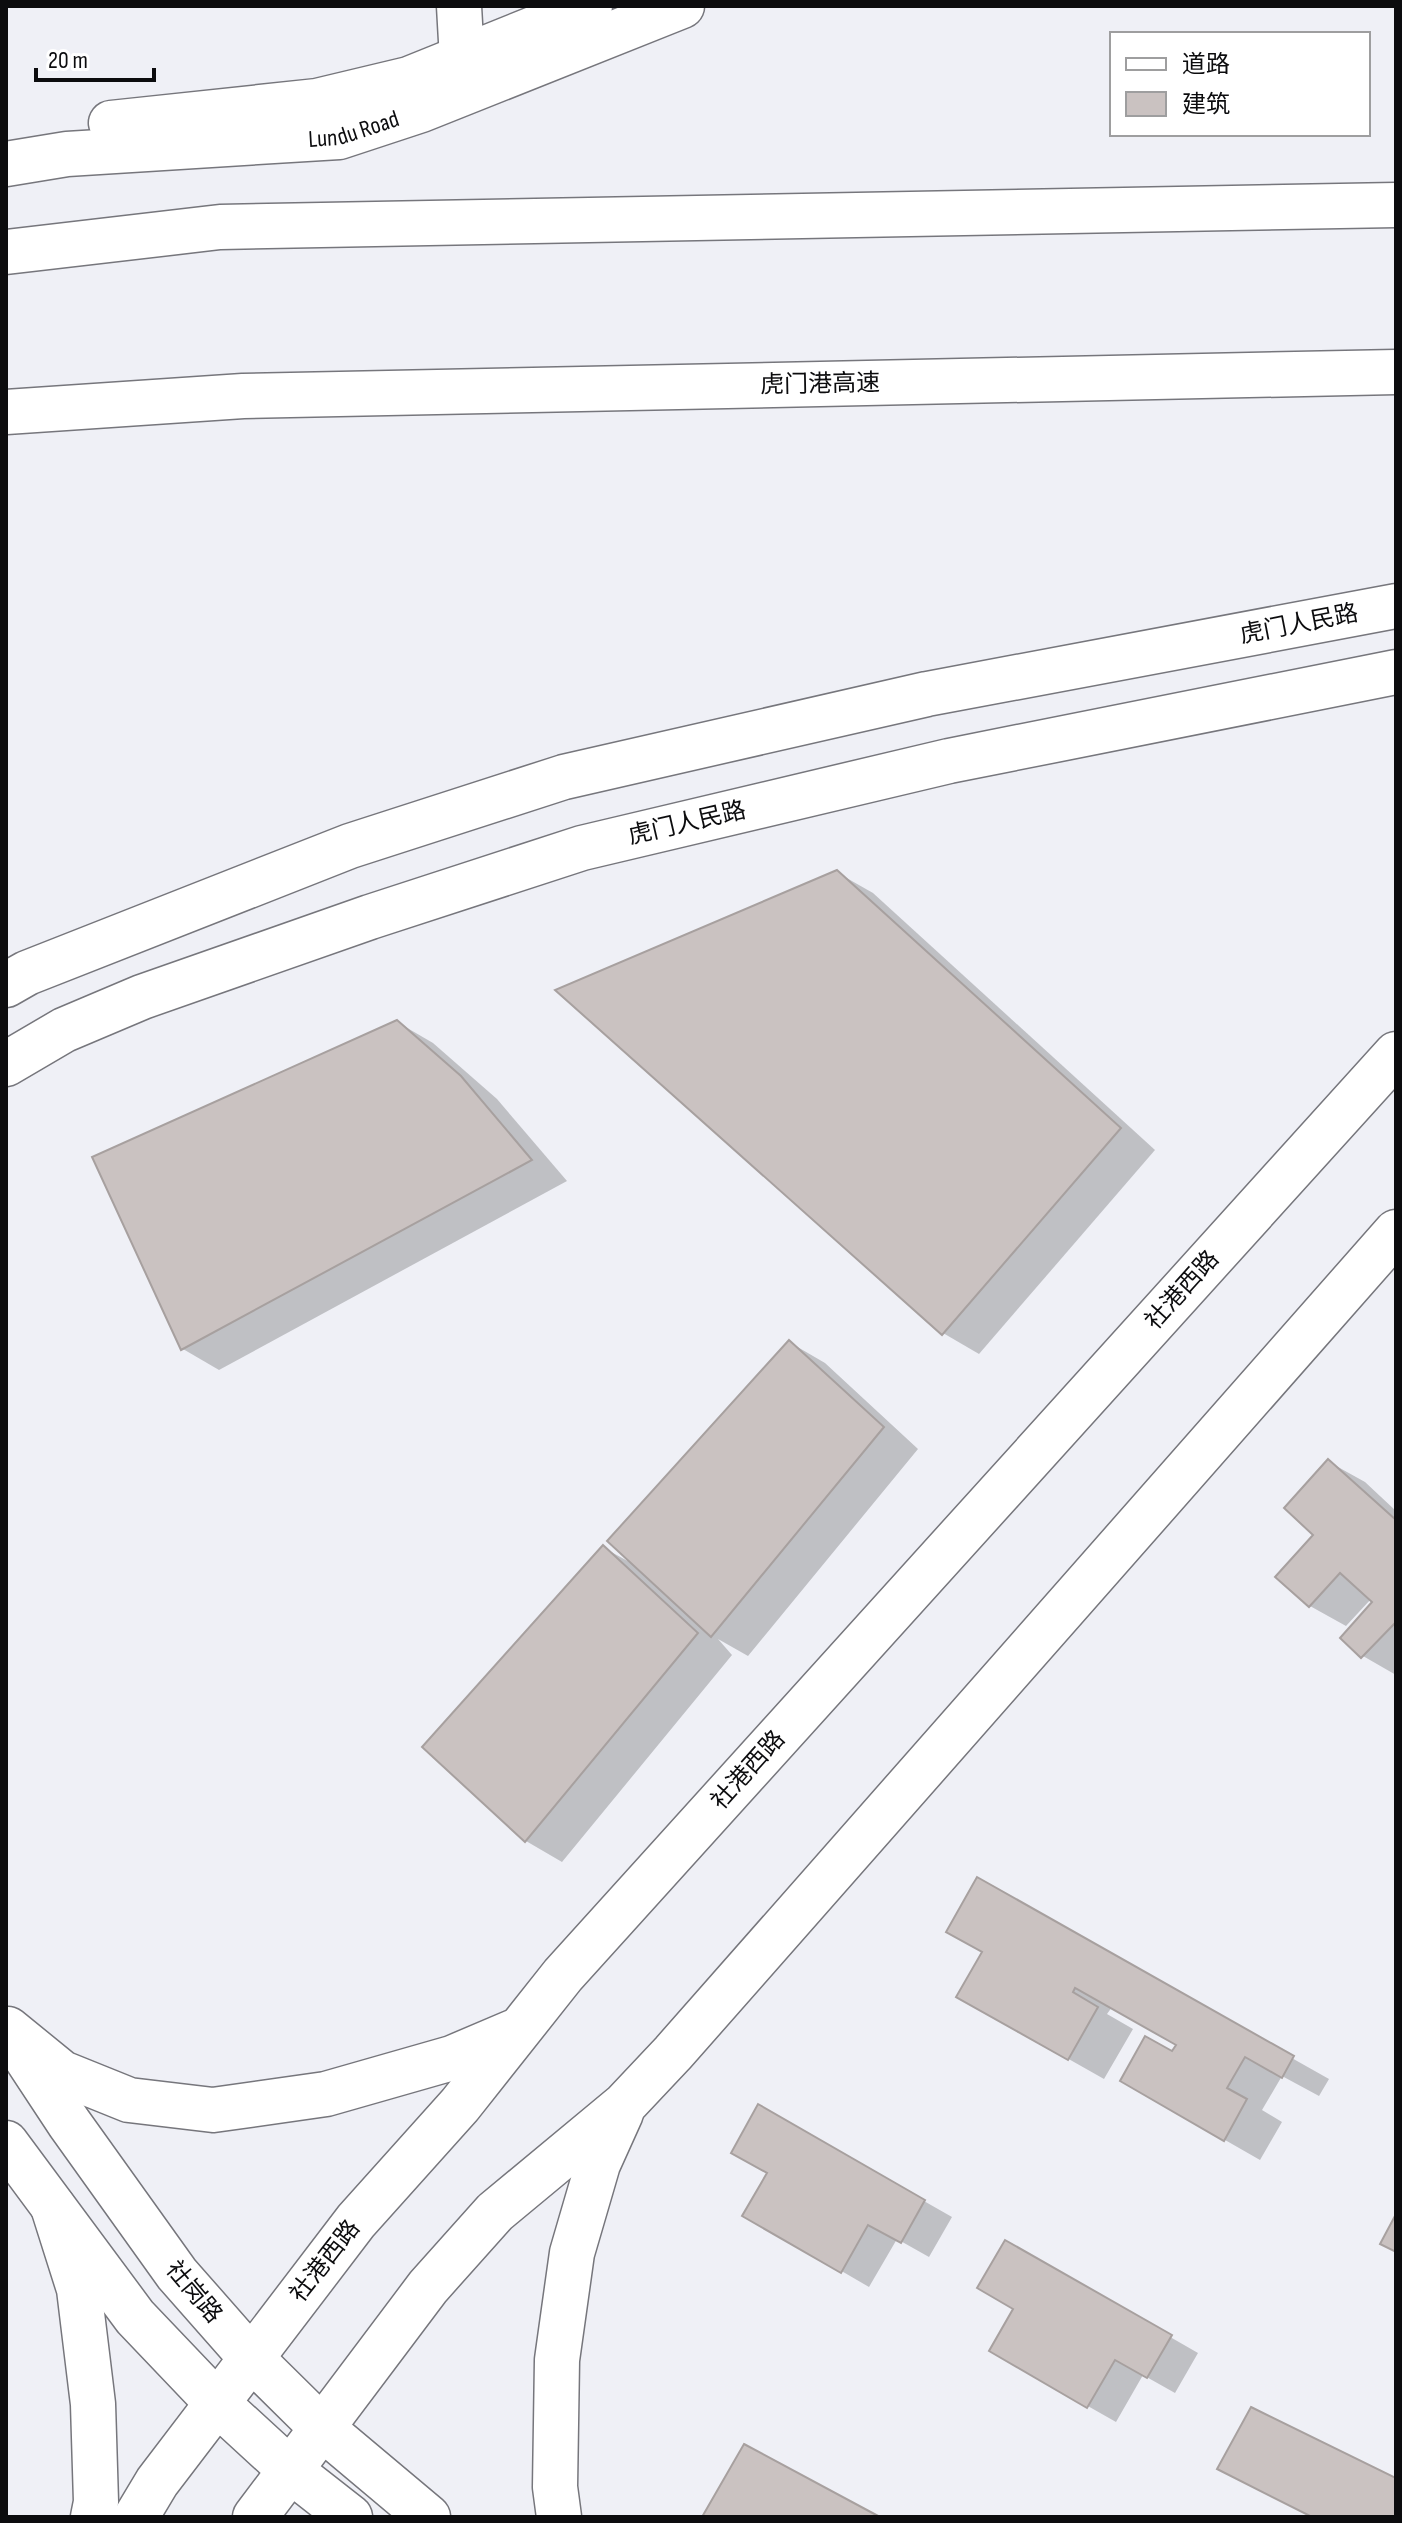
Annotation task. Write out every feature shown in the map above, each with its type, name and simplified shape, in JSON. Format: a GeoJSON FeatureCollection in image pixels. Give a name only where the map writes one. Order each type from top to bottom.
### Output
{"type":"FeatureCollection","features":[{"type":"Feature","properties":{"kind":"main road"},"geometry":{"type":"LineString","coordinates":[[459,6],[462,59]]}},
{"type":"Feature","properties":{"kind":"main road","name":"Lundu Road"},"geometry":{"type":"LineString","coordinates":[[6,134],[317,101],[409,79],[590,6]]}},
{"type":"Feature","properties":{"kind":"main road","name":"Lundu Road"},"geometry":{"type":"LineString","coordinates":[[6,164],[67,154],[339,137],[421,110],[682,6]]}},
{"type":"Feature","properties":{"kind":"main road"},"geometry":{"type":"LineString","coordinates":[[6,252],[220,227],[1396,205]]}},
{"type":"Feature","properties":{"kind":"main road","name":"虎门港高速"},"geometry":{"type":"LineString","coordinates":[[6,412],[243,396],[1396,372]]}},
{"type":"Feature","properties":{"kind":"main road","name":"虎门人民路"},"geometry":{"type":"LineString","coordinates":[[6,985],[27,973],[350,846],[564,777],[927,694],[1396,606]]}},
{"type":"Feature","properties":{"kind":"main road","name":"虎门人民路"},"geometry":{"type":"LineString","coordinates":[[6,1064],[64,1030],[142,997],[370,917],[582,848],[949,761],[1396,672]]}},
{"type":"Feature","properties":{"kind":"main road","name":"社港西路"},"geometry":{"type":"LineString","coordinates":[[136,2517],[157,2482],[356,2221],[460,2105],[584,1951],[1396,1054]]}},
{"type":"Feature","properties":{"kind":"main road"},"geometry":{"type":"LineString","coordinates":[[255,2517],[428,2287],[495,2212],[624,2105],[705,2018],[1396,1232]]}},
{"type":"Feature","properties":{"kind":"main road"},"geometry":{"type":"LineString","coordinates":[[7,2028],[62,2073],[129,2100],[213,2110],[326,2094],[452,2058],[519,2029]]}},
{"type":"Feature","properties":{"kind":"main road","name":"社岗路"},"geometry":{"type":"LineString","coordinates":[[7,2028],[69,2123],[177,2274],[251,2358],[322,2428],[428,2517]]}},
{"type":"Feature","properties":{"kind":"main road"},"geometry":{"type":"LineString","coordinates":[[559,2517],[555,2487],[557,2360],[572,2253],[598,2164],[624,2105]]}},
{"type":"Feature","properties":{"kind":"main road"},"geometry":{"type":"LineString","coordinates":[[6,2143],[135,2317],[217,2403],[290,2470],[350,2517]]}},
{"type":"Feature","properties":{"kind":"main road"},"geometry":{"type":"LineString","coordinates":[[53,2207],[79,2289],[93,2404],[96,2502],[93,2517]]}},
{"type":"Feature","properties":{"kind":"building"},"geometry":{"type":"Polygon","coordinates":[[[837,870],[1121,1128],[942,1335],[555,990],[837,870]]]}},
{"type":"Feature","properties":{"kind":"building"},"geometry":{"type":"Polygon","coordinates":[[[397,1020],[461,1076],[532,1160],[181,1350],[92,1157],[397,1020]]]}},
{"type":"Feature","properties":{"kind":"building"},"geometry":{"type":"Polygon","coordinates":[[[789,1340],[884,1427],[711,1637],[607,1541],[789,1340]]]}},
{"type":"Feature","properties":{"kind":"building"},"geometry":{"type":"Polygon","coordinates":[[[1328,1459],[1396,1520],[1396,1622],[1361,1658],[1340,1638],[1372,1602],[1340,1573],[1309,1607],[1275,1577],[1313,1535],[1284,1508],[1328,1459]]]}},
{"type":"Feature","properties":{"kind":"building"},"geometry":{"type":"Polygon","coordinates":[[[603,1545],[698,1633],[525,1842],[422,1747],[603,1545]]]}},
{"type":"Feature","properties":{"kind":"building"},"geometry":{"type":"Polygon","coordinates":[[[977,1877],[1294,2056],[1282,2078],[1245,2057],[1227,2088],[1247,2099],[1224,2141],[1120,2081],[1145,2036],[1172,2051],[1176,2045],[1075,1988],[1073,1992],[1098,2007],[1068,2060],[956,1997],[982,1952],[946,1932],[977,1877]]]}},
{"type":"Feature","properties":{"kind":"building"},"geometry":{"type":"Polygon","coordinates":[[[758,2104],[925,2200],[901,2243],[868,2225],[841,2273],[742,2216],[767,2173],[731,2153],[758,2104]]]}},
{"type":"Feature","properties":{"kind":"building"},"geometry":{"type":"Polygon","coordinates":[[[1396,2214],[1396,2252],[1380,2244],[1396,2214]]]}},
{"type":"Feature","properties":{"kind":"building"},"geometry":{"type":"Polygon","coordinates":[[[1005,2240],[1172,2335],[1147,2378],[1115,2360],[1087,2408],[989,2351],[1013,2309],[977,2288],[1005,2240]]]}},
{"type":"Feature","properties":{"kind":"building"},"geometry":{"type":"Polygon","coordinates":[[[1251,2407],[1396,2478],[1396,2517],[1312,2517],[1217,2469],[1251,2407]]]}},
{"type":"Feature","properties":{"kind":"building"},"geometry":{"type":"Polygon","coordinates":[[[744,2444],[880,2517],[702,2517],[744,2444]]]}}]}
